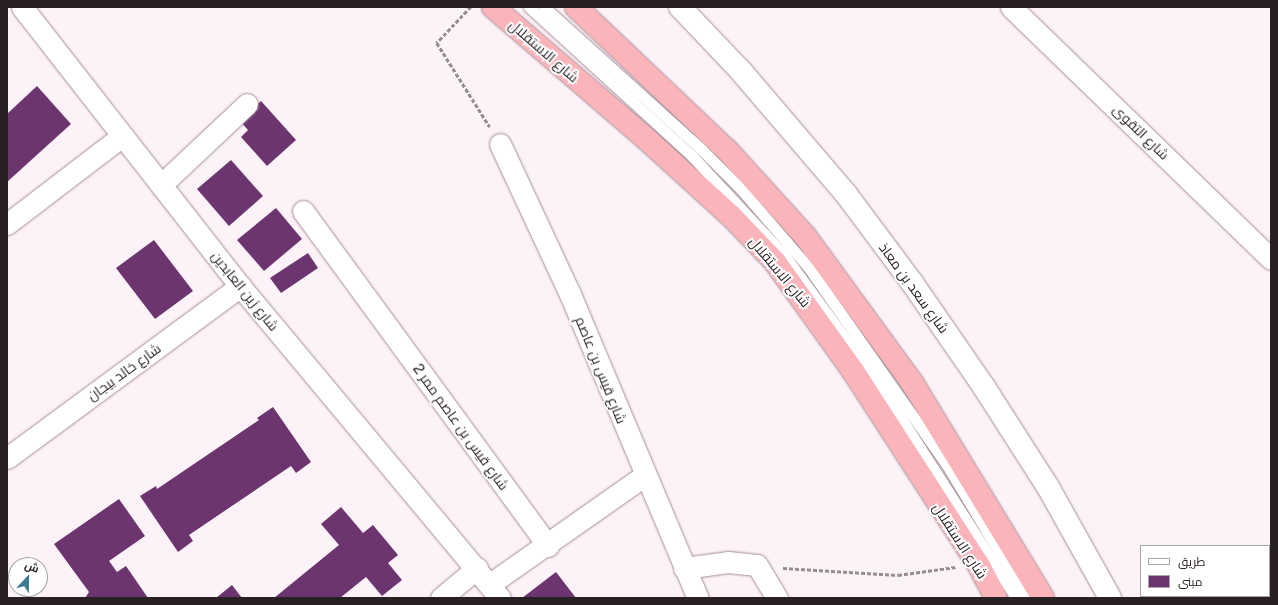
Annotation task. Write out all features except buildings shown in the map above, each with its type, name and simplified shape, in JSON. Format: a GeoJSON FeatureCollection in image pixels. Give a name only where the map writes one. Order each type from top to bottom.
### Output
{"type":"FeatureCollection","features":[{"type":"Feature","properties":{"kind":"highway","name":"شارع الاستقلال"},"geometry":{"type":"LineString","coordinates":[[493,7],[643,136],[731,216],[775,262],[853,371],[978,564],[996,598]]}},
{"type":"Feature","properties":{"kind":"highway"},"geometry":{"type":"LineString","coordinates":[[576,7],[728,151],[806,237],[913,384],[1043,598]]}},
{"type":"Feature","properties":{"kind":"street","name":"شارع زين العابدين"},"geometry":{"type":"LineString","coordinates":[[22,7],[240,286],[495,591]]}},
{"type":"Feature","properties":{"kind":"street","name":"شارع سعد بن معاذ"},"geometry":{"type":"LineString","coordinates":[[680,7],[740,70],[846,194],[913,284],[984,387],[1048,487],[1110,598]]}},
{"type":"Feature","properties":{"kind":"street","name":"شارع التقوى"},"geometry":{"type":"LineString","coordinates":[[1010,7],[1271,258]]}},
{"type":"Feature","properties":{"kind":"street"},"geometry":{"type":"LineString","coordinates":[[161,185],[247,104]]}},
{"type":"Feature","properties":{"kind":"street"},"geometry":{"type":"LineString","coordinates":[[7,224],[122,136]]}},
{"type":"Feature","properties":{"kind":"street","name":"شارع قيس بن عاصم"},"geometry":{"type":"LineString","coordinates":[[500,144],[570,294],[684,568],[698,598]]}},
{"type":"Feature","properties":{"kind":"street","name":"شارع قيس بن عاصم ممر 2"},"geometry":{"type":"LineString","coordinates":[[303,211],[548,546]]}},
{"type":"Feature","properties":{"kind":"street","name":"شارع خالد بيجان"},"geometry":{"type":"LineString","coordinates":[[7,458],[240,286]]}},
{"type":"Feature","properties":{"kind":"street"},"geometry":{"type":"LineString","coordinates":[[495,591],[548,546],[645,475]]}},
{"type":"Feature","properties":{"kind":"street"},"geometry":{"type":"LineString","coordinates":[[684,568],[728,562],[757,565],[777,598]]}},
{"type":"Feature","properties":{"kind":"street"},"geometry":{"type":"LineString","coordinates":[[441,598],[477,568]]}},
{"type":"Feature","properties":{"kind":"lane"},"geometry":{"type":"LineString","coordinates":[[529,7],[712,176],[784,255],[885,393],[1016,598]]}},
{"type":"Feature","properties":{"kind":"lane"},"geometry":{"type":"LineString","coordinates":[[544,7],[699,147],[745,193],[800,257],[902,398],[1027,598]]}},
{"type":"Feature","properties":{"kind":"path"},"geometry":{"type":"LineString","coordinates":[[471,7],[437,43],[500,144]]}},
{"type":"Feature","properties":{"kind":"path"},"geometry":{"type":"LineString","coordinates":[[757,565],[898,575],[978,564]]}}]}
